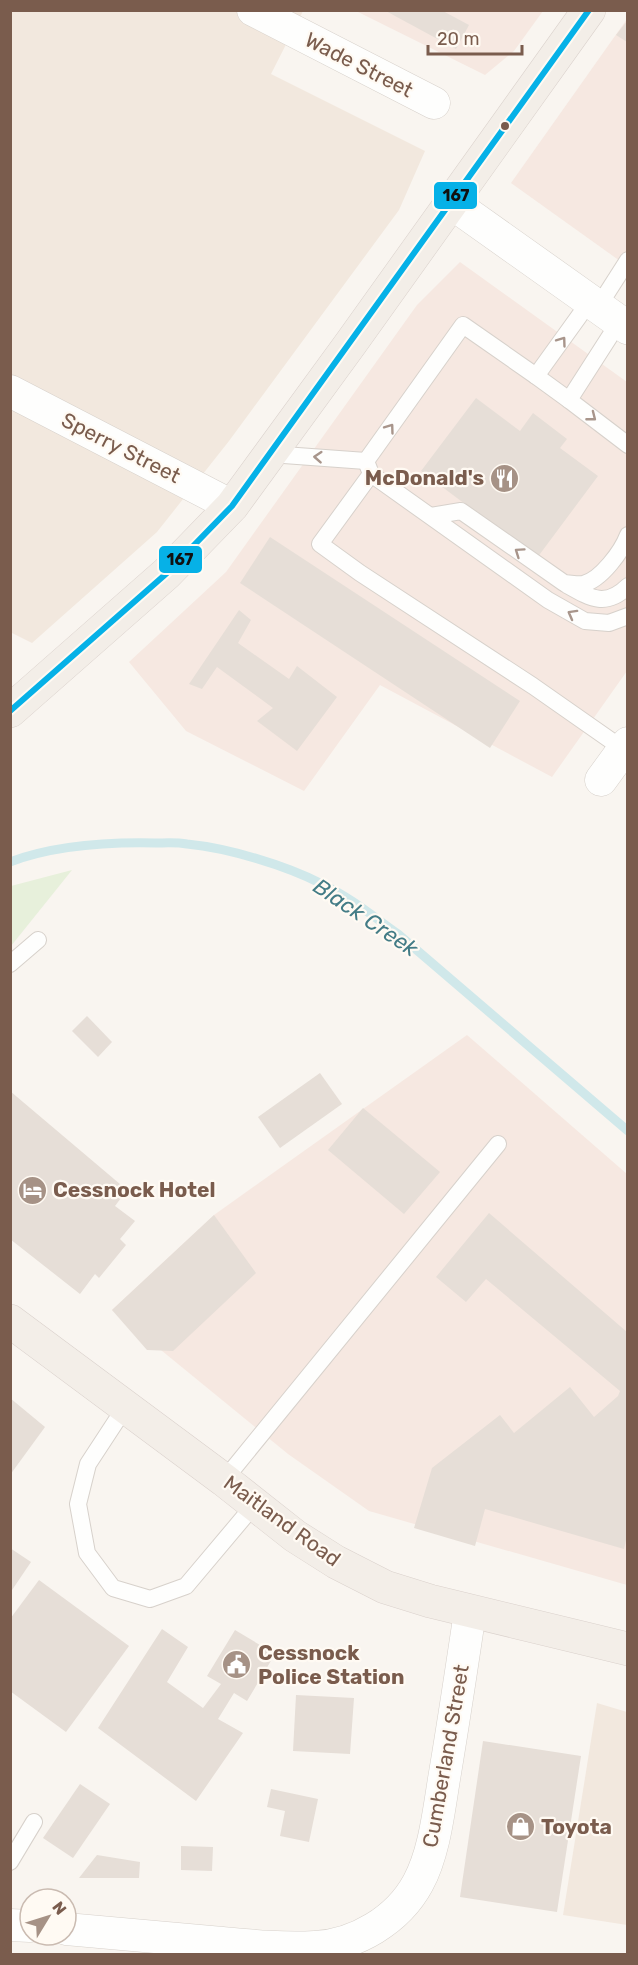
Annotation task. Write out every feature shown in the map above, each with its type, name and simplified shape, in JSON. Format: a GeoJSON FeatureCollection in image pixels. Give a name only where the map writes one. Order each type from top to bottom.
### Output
{"type":"FeatureCollection","features":[{"type":"Feature","properties":{"kind":"main road"},"geometry":{"type":"LineString","coordinates":[[10,711],[167,573],[232,506],[589,10]]}},
{"type":"Feature","properties":{"kind":"main road","name":"Maitland Road"},"geometry":{"type":"LineString","coordinates":[[10,1321],[126,1406],[295,1536],[336,1563],[385,1587],[470,1612],[627,1649]]}},
{"type":"Feature","properties":{"kind":"street","name":"Wade Street"},"geometry":{"type":"LineString","coordinates":[[253,10],[434,104]]}},
{"type":"Feature","properties":{"kind":"street"},"geometry":{"type":"LineString","coordinates":[[452,203],[609,314]]}},
{"type":"Feature","properties":{"kind":"street","name":"Sperry Street"},"geometry":{"type":"LineString","coordinates":[[10,391],[232,506]]}},
{"type":"Feature","properties":{"kind":"street"},"geometry":{"type":"LineString","coordinates":[[601,780],[625,746]]}},
{"type":"Feature","properties":{"kind":"street","name":"Cumberland Street"},"geometry":{"type":"LineString","coordinates":[[78,1930],[273,1947],[316,1947],[341,1943],[361,1946],[375,1928],[399,1909],[419,1881],[427,1860],[438,1814],[470,1612]]}},
{"type":"Feature","properties":{"kind":"lane"},"geometry":{"type":"LineString","coordinates":[[569,400],[609,314],[627,260]]}},
{"type":"Feature","properties":{"kind":"lane"},"geometry":{"type":"LineString","coordinates":[[536,376],[609,314]]}},
{"type":"Feature","properties":{"kind":"lane"},"geometry":{"type":"LineString","coordinates":[[625,746],[360,573],[320,543],[463,325],[569,400],[627,445]]}},
{"type":"Feature","properties":{"kind":"lane"},"geometry":{"type":"LineString","coordinates":[[270,454],[369,467],[431,516],[548,600],[585,621],[609,623],[626,618]]}},
{"type":"Feature","properties":{"kind":"lane"},"geometry":{"type":"LineString","coordinates":[[431,516],[461,511],[587,597],[600,600],[612,597],[627,586]]}},
{"type":"Feature","properties":{"kind":"lane"},"geometry":{"type":"LineString","coordinates":[[564,583],[584,584],[601,574],[614,558],[627,534]]}},
{"type":"Feature","properties":{"kind":"lane"},"geometry":{"type":"LineString","coordinates":[[10,964],[38,940]]}},
{"type":"Feature","properties":{"kind":"lane"},"geometry":{"type":"LineString","coordinates":[[224,1480],[498,1144]]}},
{"type":"Feature","properties":{"kind":"lane"},"geometry":{"type":"LineString","coordinates":[[126,1406],[88,1464],[78,1504],[87,1553],[113,1588],[150,1599],[186,1586],[255,1504]]}},
{"type":"Feature","properties":{"kind":"lane"},"geometry":{"type":"LineString","coordinates":[[10,1862],[34,1822]]}},
{"type":"Feature","properties":{"kind":"shaded area"},"geometry":{"type":"Polygon","coordinates":[[[10,11],[303,11],[271,74],[425,151],[399,210],[229,441],[157,532],[32,643],[10,632],[10,11]]]}},
{"type":"Feature","properties":{"kind":"shaded area"},"geometry":{"type":"Polygon","coordinates":[[[356,11],[543,11],[514,51],[485,75],[356,11]]]}},
{"type":"Feature","properties":{"kind":"shaded area"},"geometry":{"type":"Polygon","coordinates":[[[627,19],[627,266],[511,183],[627,19]]]}},
{"type":"Feature","properties":{"kind":"shaded area"},"geometry":{"type":"Polygon","coordinates":[[[460,262],[627,382],[627,671],[552,777],[380,685],[304,791],[186,731],[129,662],[226,572],[417,305],[460,262]]]}},
{"type":"Feature","properties":{"kind":"shaded area"},"geometry":{"type":"Polygon","coordinates":[[[467,1035],[627,1174],[627,1585],[369,1511],[288,1454],[112,1310],[214,1215],[467,1035]]]}},
{"type":"Feature","properties":{"kind":"shaded area"},"geometry":{"type":"Polygon","coordinates":[[[597,1703],[627,1712],[627,1925],[563,1915],[597,1703]]]}},
{"type":"Feature","properties":{"kind":"green space"},"geometry":{"type":"Polygon","coordinates":[[[72,870],[11,946],[11,886],[72,870]]]}},
{"type":"Feature","properties":{"kind":"building"},"geometry":{"type":"Polygon","coordinates":[[[384,10],[441,10],[469,25],[456,49],[384,10]]]}},
{"type":"Feature","properties":{"kind":"building"},"geometry":{"type":"Polygon","coordinates":[[[627,21],[627,42],[616,35],[627,21]]]}},
{"type":"Feature","properties":{"kind":"building"},"geometry":{"type":"Polygon","coordinates":[[[476,398],[520,431],[533,413],[567,439],[560,448],[598,476],[537,558],[421,471],[476,398]]]}},
{"type":"Feature","properties":{"kind":"building"},"geometry":{"type":"Polygon","coordinates":[[[270,537],[520,701],[490,748],[240,583],[270,537]]]}},
{"type":"Feature","properties":{"kind":"building"},"geometry":{"type":"Polygon","coordinates":[[[239,610],[251,620],[238,643],[289,679],[297,666],[337,697],[297,751],[257,721],[273,708],[217,667],[202,689],[189,684],[239,610]]]}},
{"type":"Feature","properties":{"kind":"building"},"geometry":{"type":"Polygon","coordinates":[[[87,1016],[112,1042],[98,1057],[72,1031],[87,1016]]]}},
{"type":"Feature","properties":{"kind":"building"},"geometry":{"type":"Polygon","coordinates":[[[320,1073],[342,1104],[280,1148],[258,1117],[320,1073]]]}},
{"type":"Feature","properties":{"kind":"building"},"geometry":{"type":"Polygon","coordinates":[[[10,1091],[127,1190],[115,1206],[135,1221],[120,1239],[126,1245],[99,1278],[95,1274],[80,1294],[10,1239],[10,1091]]]}},
{"type":"Feature","properties":{"kind":"building"},"geometry":{"type":"Polygon","coordinates":[[[363,1108],[440,1172],[404,1214],[328,1150],[363,1108]]]}},
{"type":"Feature","properties":{"kind":"building"},"geometry":{"type":"Polygon","coordinates":[[[489,1213],[627,1332],[627,1536],[624,1549],[485,1509],[475,1546],[414,1528],[432,1468],[500,1415],[514,1433],[570,1387],[594,1417],[618,1396],[620,1391],[486,1279],[466,1302],[436,1277],[489,1213]]]}},
{"type":"Feature","properties":{"kind":"building"},"geometry":{"type":"Polygon","coordinates":[[[214,1215],[256,1273],[173,1351],[147,1350],[112,1310],[214,1215]]]}},
{"type":"Feature","properties":{"kind":"building"},"geometry":{"type":"Polygon","coordinates":[[[10,1398],[45,1427],[10,1475],[10,1398]]]}},
{"type":"Feature","properties":{"kind":"building"},"geometry":{"type":"Polygon","coordinates":[[[10,1548],[31,1562],[10,1593],[10,1548]]]}},
{"type":"Feature","properties":{"kind":"building"},"geometry":{"type":"Polygon","coordinates":[[[39,1580],[129,1646],[66,1732],[10,1691],[10,1619],[39,1580]]]}},
{"type":"Feature","properties":{"kind":"building"},"geometry":{"type":"Polygon","coordinates":[[[162,1629],[188,1647],[167,1682],[203,1708],[221,1684],[207,1676],[235,1630],[275,1654],[247,1701],[234,1693],[218,1719],[243,1733],[196,1801],[98,1728],[162,1629]]]}},
{"type":"Feature","properties":{"kind":"building"},"geometry":{"type":"Polygon","coordinates":[[[296,1695],[354,1698],[350,1754],[293,1751],[296,1695]]]}},
{"type":"Feature","properties":{"kind":"building","name":"Toyota"},"geometry":{"type":"Polygon","coordinates":[[[483,1741],[581,1756],[557,1912],[460,1897],[483,1741]]]}},
{"type":"Feature","properties":{"kind":"building"},"geometry":{"type":"Polygon","coordinates":[[[80,1784],[110,1804],[73,1858],[43,1838],[80,1784]]]}},
{"type":"Feature","properties":{"kind":"building"},"geometry":{"type":"Polygon","coordinates":[[[271,1789],[318,1799],[309,1842],[280,1836],[285,1811],[267,1807],[271,1789]]]}},
{"type":"Feature","properties":{"kind":"building"},"geometry":{"type":"Polygon","coordinates":[[[181,1846],[213,1847],[212,1871],[181,1870],[181,1846]]]}},
{"type":"Feature","properties":{"kind":"building"},"geometry":{"type":"Polygon","coordinates":[[[97,1855],[140,1862],[139,1878],[79,1878],[97,1855]]]}},
{"type":"Feature","properties":{"kind":"waterway","name":"Black Creek"},"geometry":{"type":"LineString","coordinates":[[10,862],[63,848],[118,843],[179,843],[238,853],[307,877],[342,895],[398,934],[628,1131]]}},
{"type":"Feature","properties":{"kind":"transit line","name":"167"},"geometry":{"type":"LineString","coordinates":[[10,711],[167,573],[232,506],[589,10]]}},
{"type":"Feature","properties":{"kind":"place","name":"McDonald's"},"geometry":{"type":"Point","coordinates":[505,478]}},
{"type":"Feature","properties":{"kind":"place","name":"Cessnock Hotel"},"geometry":{"type":"Point","coordinates":[32,1190]}},
{"type":"Feature","properties":{"kind":"place","name":"Cessnock Police Station"},"geometry":{"type":"Point","coordinates":[237,1665]}},
{"type":"Feature","properties":{"kind":"place","name":"Toyota"},"geometry":{"type":"Point","coordinates":[520,1827]}}]}
